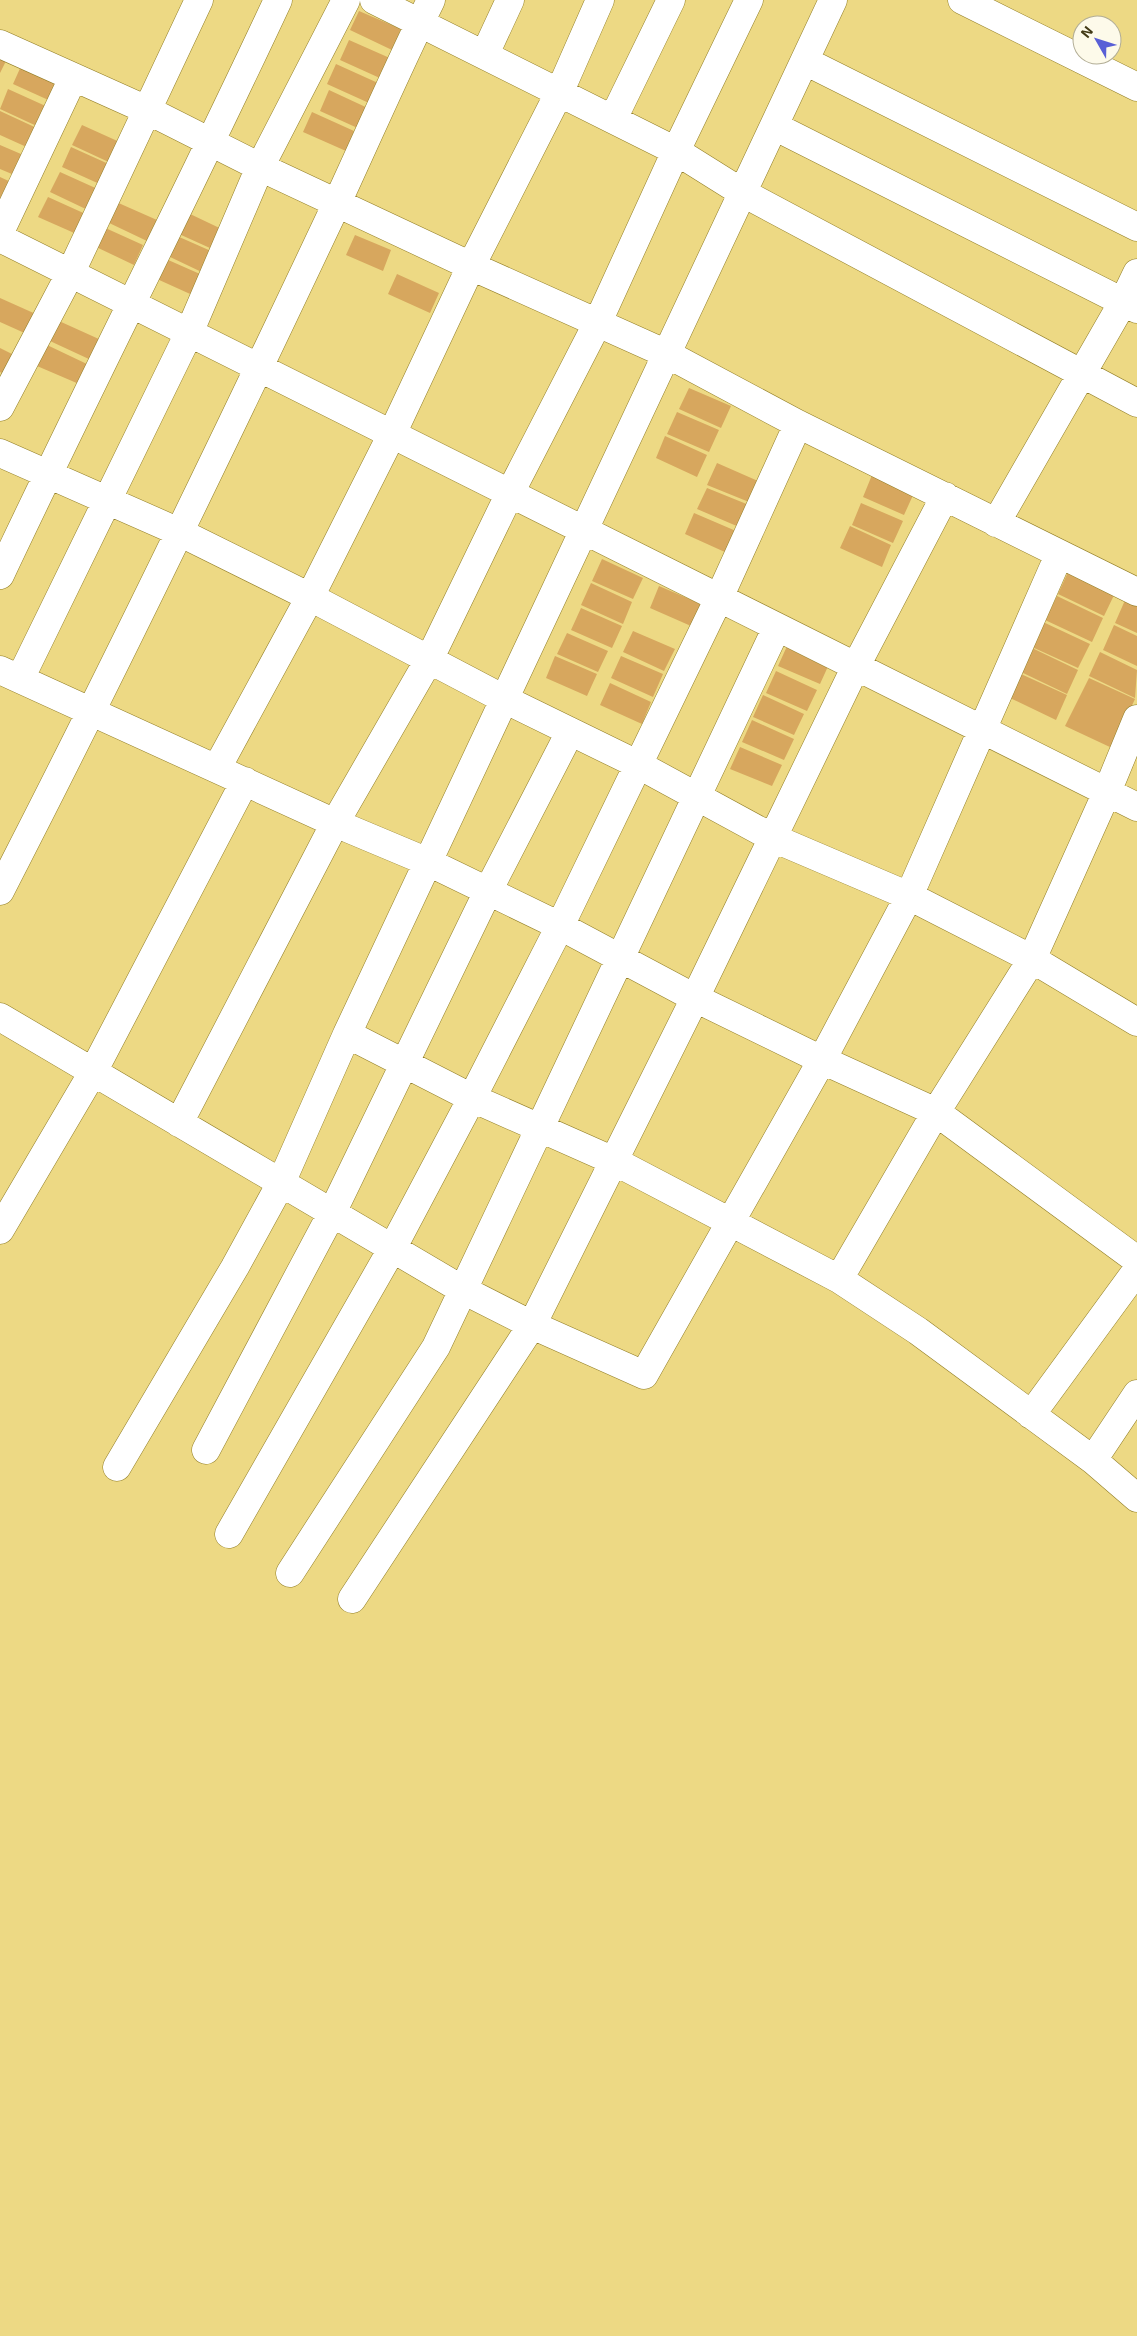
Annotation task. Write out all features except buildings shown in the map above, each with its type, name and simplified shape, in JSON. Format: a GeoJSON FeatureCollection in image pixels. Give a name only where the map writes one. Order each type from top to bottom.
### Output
{"type":"FeatureCollection","features":[{"type":"Feature","properties":{"kind":"street"},"geometry":{"type":"LineString","coordinates":[[0,407],[70,274],[198,0]]}},
{"type":"Feature","properties":{"kind":"street"},"geometry":{"type":"LineString","coordinates":[[0,575],[130,304],[212,142],[278,0]]}},
{"type":"Feature","properties":{"kind":"street"},"geometry":{"type":"LineString","coordinates":[[346,0],[260,166],[188,333],[106,500],[10,674],[335,823],[428,862],[560,926],[695,998],[822,1060],[936,1112],[1137,1260]]}},
{"type":"Feature","properties":{"kind":"street"},"geometry":{"type":"LineString","coordinates":[[374,0],[425,11],[485,54],[676,151],[743,193],[1137,403]]}},
{"type":"Feature","properties":{"kind":"street"},"geometry":{"type":"LineString","coordinates":[[485,54],[510,0]]}},
{"type":"Feature","properties":{"kind":"street"},"geometry":{"type":"LineString","coordinates":[[217,768],[310,597],[392,434],[471,266],[560,91],[600,0]]}},
{"type":"Feature","properties":{"kind":"street"},"geometry":{"type":"LineString","coordinates":[[613,119],[671,0]]}},
{"type":"Feature","properties":{"kind":"street"},"geometry":{"type":"LineString","coordinates":[[179,1123],[335,823],[430,658],[510,493],[597,324],[676,151],[749,0]]}},
{"type":"Feature","properties":{"kind":"street"},"geometry":{"type":"LineString","coordinates":[[117,1467],[235,1268],[281,1183],[347,1034],[833,0]]}},
{"type":"Feature","properties":{"kind":"street"},"geometry":{"type":"LineString","coordinates":[[962,0],[1137,87]]}},
{"type":"Feature","properties":{"kind":"street"},"geometry":{"type":"LineString","coordinates":[[0,891],[92,711],[179,532],[337,203],[425,11]]}},
{"type":"Feature","properties":{"kind":"street"},"geometry":{"type":"LineString","coordinates":[[0,44],[147,110],[471,266],[667,354],[798,424],[945,496],[996,524],[1137,592]]}},
{"type":"Feature","properties":{"kind":"street"},"geometry":{"type":"LineString","coordinates":[[805,61],[1137,227]]}},
{"type":"Feature","properties":{"kind":"street"},"geometry":{"type":"LineString","coordinates":[[0,232],[73,78]]}},
{"type":"Feature","properties":{"kind":"street"},"geometry":{"type":"LineString","coordinates":[[774,126],[1130,305]]}},
{"type":"Feature","properties":{"kind":"street"},"geometry":{"type":"LineString","coordinates":[[0,238],[1137,807]]}},
{"type":"Feature","properties":{"kind":"street"},"geometry":{"type":"LineString","coordinates":[[996,524],[1081,374],[1130,305],[1137,273]]}},
{"type":"Feature","properties":{"kind":"street"},"geometry":{"type":"LineString","coordinates":[[229,1534],[392,1248],[472,1098],[560,926],[718,598],[798,424]]}},
{"type":"Feature","properties":{"kind":"street"},"geometry":{"type":"LineString","coordinates":[[0,453],[179,532],[310,597],[430,658],[504,700],[637,764],[773,838],[909,896],[1032,959],[1137,1022]]}},
{"type":"Feature","properties":{"kind":"street"},"geometry":{"type":"LineString","coordinates":[[352,1599],[532,1325],[695,998],[856,666],[945,496]]}},
{"type":"Feature","properties":{"kind":"street"},"geometry":{"type":"LineString","coordinates":[[0,1018],[463,1290],[532,1325],[644,1375],[822,1060],[909,896],[984,730],[1059,555]]}},
{"type":"Feature","properties":{"kind":"street"},"geometry":{"type":"LineString","coordinates":[[290,1573],[436,1347],[777,627]]}},
{"type":"Feature","properties":{"kind":"street"},"geometry":{"type":"LineString","coordinates":[[839,1279],[936,1112],[1032,959],[1108,792],[1137,719]]}},
{"type":"Feature","properties":{"kind":"street"},"geometry":{"type":"LineString","coordinates":[[206,1450],[332,1213],[406,1065],[488,891],[570,732]]}},
{"type":"Feature","properties":{"kind":"street"},"geometry":{"type":"LineString","coordinates":[[0,1230],[93,1072],[245,781]]}},
{"type":"Feature","properties":{"kind":"street"},"geometry":{"type":"LineString","coordinates":[[347,1034],[472,1098],[614,1161],[839,1279],[918,1331],[1093,1460],[1137,1498]]}},
{"type":"Feature","properties":{"kind":"street"},"geometry":{"type":"LineString","coordinates":[[1031,1415],[1137,1270]]}},
{"type":"Feature","properties":{"kind":"street"},"geometry":{"type":"LineString","coordinates":[[1093,1460],[1137,1394]]}}]}
